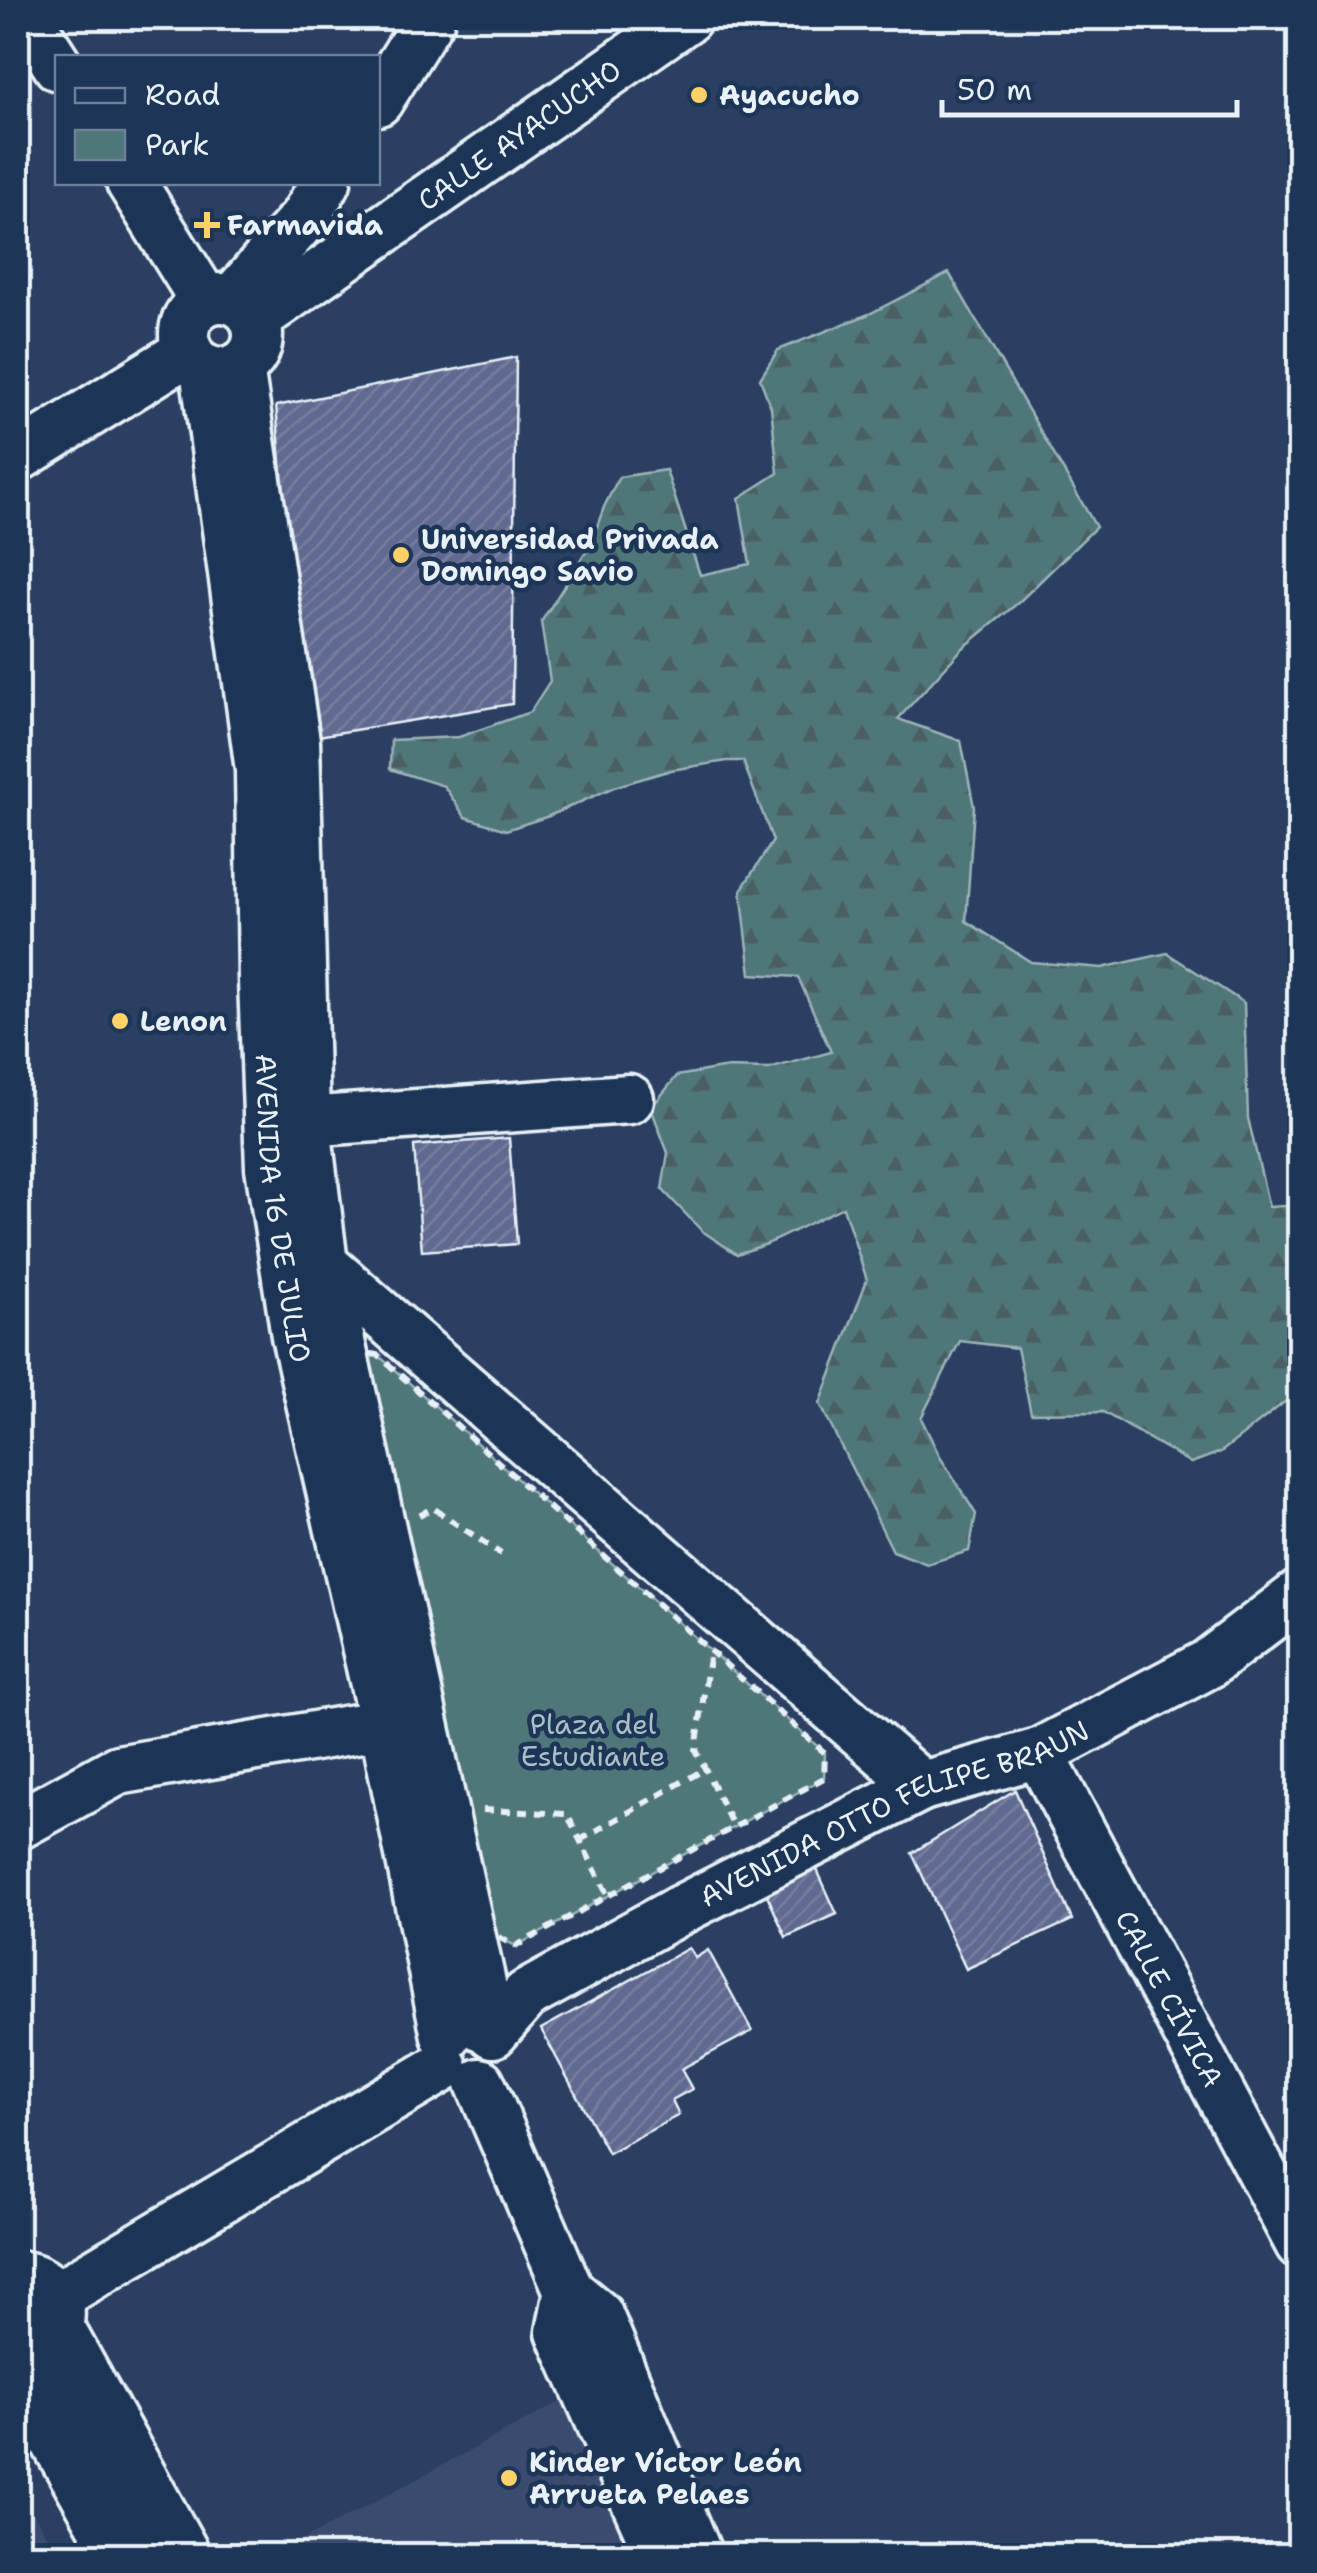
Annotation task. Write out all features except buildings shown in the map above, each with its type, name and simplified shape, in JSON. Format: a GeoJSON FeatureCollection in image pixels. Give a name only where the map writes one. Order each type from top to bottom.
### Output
{"type":"FeatureCollection","features":[{"type":"Feature","properties":{"kind":"main road"},"geometry":{"type":"LineString","coordinates":[[30,2302],[182,2556]]}},
{"type":"Feature","properties":{"kind":"main road"},"geometry":{"type":"LineString","coordinates":[[18,2368],[124,2556]]}},
{"type":"Feature","properties":{"kind":"street"},"geometry":{"type":"LineString","coordinates":[[27,18],[55,61]]}},
{"type":"Feature","properties":{"kind":"street"},"geometry":{"type":"LineString","coordinates":[[380,98],[430,18]]}},
{"type":"Feature","properties":{"kind":"street","name":"CALLE AYACUCHO"},"geometry":{"type":"LineString","coordinates":[[231,306],[687,18]]}},
{"type":"Feature","properties":{"kind":"street"},"geometry":{"type":"LineString","coordinates":[[18,456],[211,362],[255,350],[258,340],[132,185]]}},
{"type":"Feature","properties":{"kind":"street"},"geometry":{"type":"LineString","coordinates":[[211,362],[184,340],[188,317],[231,306],[304,218],[324,185]]}},
{"type":"Feature","properties":{"kind":"street","name":"AVENIDA 16 DE JULIO"},"geometry":{"type":"LineString","coordinates":[[211,362],[296,741],[305,1122],[303,1257],[296,1336],[384,1724],[468,2049],[569,2292],[598,2315],[698,2556]]}},
{"type":"Feature","properties":{"kind":"street","name":"AVENIDA 16 DE JULIO"},"geometry":{"type":"LineString","coordinates":[[211,362],[260,770],[262,980],[270,1167],[303,1257],[482,1983],[468,2049]]}},
{"type":"Feature","properties":{"kind":"street"},"geometry":{"type":"LineString","coordinates":[[305,1122],[630,1099]]}},
{"type":"Feature","properties":{"kind":"street"},"geometry":{"type":"LineString","coordinates":[[303,1257],[922,1786]]}},
{"type":"Feature","properties":{"kind":"street","name":"AVENIDA OTTO FELIPE BRAUN"},"geometry":{"type":"LineString","coordinates":[[30,2302],[468,2049],[526,1994],[922,1786],[1039,1753],[1208,1664],[1300,1594]]}},
{"type":"Feature","properties":{"kind":"street"},"geometry":{"type":"LineString","coordinates":[[18,1825],[118,1770],[384,1724]]}},
{"type":"Feature","properties":{"kind":"street","name":"CALLE CÍVICA"},"geometry":{"type":"LineString","coordinates":[[1039,1753],[1300,2244]]}},
{"type":"Feature","properties":{"kind":"street","name":"AVENIDA 16 DE JULIO"},"geometry":{"type":"LineString","coordinates":[[569,2292],[561,2332],[660,2556]]}},
{"type":"Feature","properties":{"kind":"path"},"geometry":{"type":"LineString","coordinates":[[372,1354],[378,1355],[826,1754],[824,1778],[516,1946],[488,1932],[400,1523],[366,1362],[372,1354]]}},
{"type":"Feature","properties":{"kind":"path"},"geometry":{"type":"LineString","coordinates":[[400,1523],[434,1508],[501,1554]]}},
{"type":"Feature","properties":{"kind":"path"},"geometry":{"type":"LineString","coordinates":[[710,1652],[696,1750],[734,1826]]}},
{"type":"Feature","properties":{"kind":"path"},"geometry":{"type":"LineString","coordinates":[[580,1840],[706,1769]]}},
{"type":"Feature","properties":{"kind":"path"},"geometry":{"type":"LineString","coordinates":[[462,1809],[567,1814],[608,1896]]}},
{"type":"Feature","properties":{"kind":"shaded area","name":"Kinder Víctor León Arrueta Pelaes"},"geometry":{"type":"Polygon","coordinates":[[[564,2400],[634,2555],[273,2556],[564,2400]]]}},
{"type":"Feature","properties":{"kind":"shaded area"},"geometry":{"type":"Polygon","coordinates":[[[18,2489],[59,2555],[18,2555],[18,2489]]]}},
{"type":"Feature","properties":{"kind":"green space"},"geometry":{"type":"Polygon","coordinates":[[[949,273],[1096,527],[1019,602],[962,649],[898,719],[961,741],[974,807],[966,921],[1031,962],[1102,968],[1167,953],[1244,1003],[1248,1118],[1269,1207],[1299,1205],[1300,1390],[1221,1452],[1191,1463],[1103,1412],[1031,1413],[1017,1348],[960,1341],[921,1418],[976,1514],[969,1551],[927,1564],[893,1551],[820,1404],[867,1280],[843,1207],[767,1244],[737,1254],[702,1231],[662,1189],[668,1153],[651,1108],[677,1076],[722,1068],[769,1069],[831,1052],[798,977],[751,974],[741,890],[773,841],[743,761],[671,770],[614,787],[506,830],[465,817],[444,786],[390,769],[391,740],[459,737],[530,712],[550,681],[541,622],[590,546],[619,477],[666,470],[700,575],[750,564],[739,498],[778,473],[771,407],[760,379],[778,350],[869,314],[949,273]]]}},
{"type":"Feature","properties":{"kind":"green space","name":"Plaza del Estudiante"},"geometry":{"type":"Polygon","coordinates":[[[378,1355],[825,1753],[824,1778],[516,1946],[488,1932],[367,1358],[378,1355]]]}},
{"type":"Feature","properties":{"kind":"place","name":"Ayacucho"},"geometry":{"type":"Point","coordinates":[699,95]}},
{"type":"Feature","properties":{"kind":"place","name":"Farmavida"},"geometry":{"type":"Point","coordinates":[207,225]}},
{"type":"Feature","properties":{"kind":"place","name":"Universidad Privada Domingo Savio"},"geometry":{"type":"Point","coordinates":[401,555]}},
{"type":"Feature","properties":{"kind":"place","name":"Lenon"},"geometry":{"type":"Point","coordinates":[120,1021]}},
{"type":"Feature","properties":{"kind":"place","name":"Kinder Víctor León Arrueta Pelaes"},"geometry":{"type":"Point","coordinates":[509,2478]}}]}
